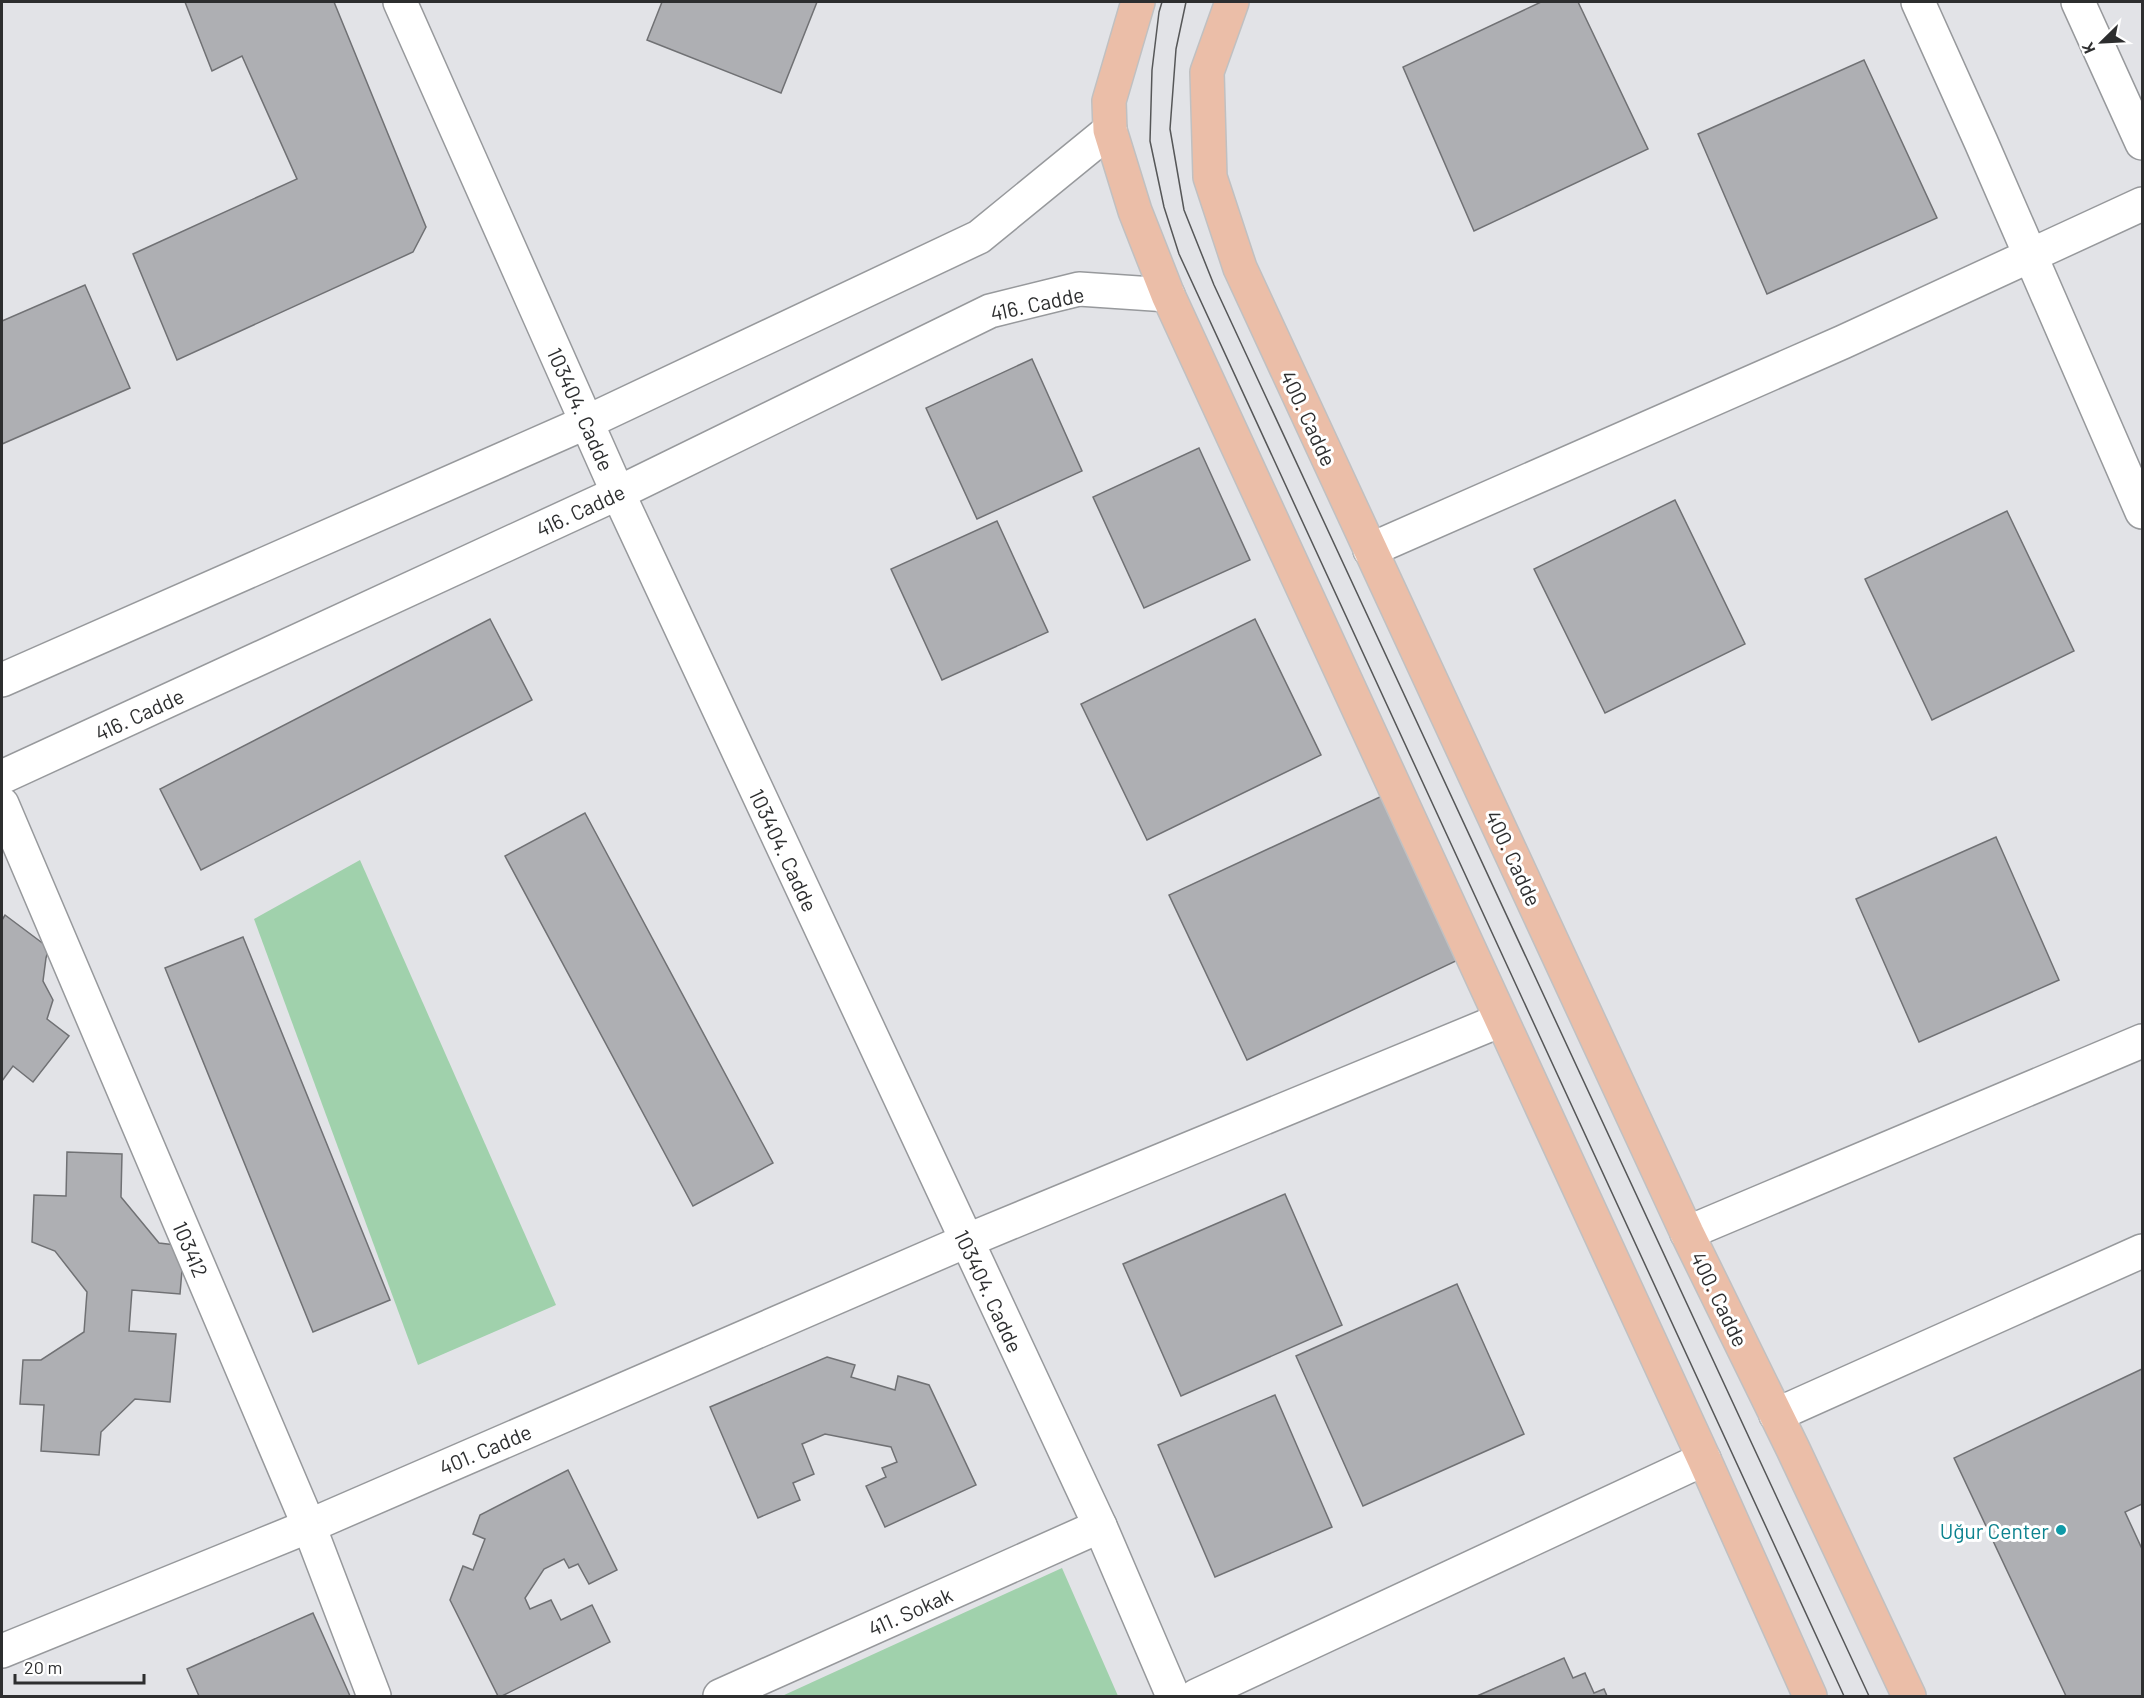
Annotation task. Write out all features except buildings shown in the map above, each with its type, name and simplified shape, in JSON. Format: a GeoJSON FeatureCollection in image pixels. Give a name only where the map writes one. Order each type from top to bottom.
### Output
{"type":"FeatureCollection","features":[{"type":"Feature","properties":{"kind":"main road"},"geometry":{"type":"LineString","coordinates":[[1138,2],[1109,101],[1110,130],[1135,211],[1168,295],[1704,1460],[1810,1696]]}},
{"type":"Feature","properties":{"kind":"main road","name":"400. Cadde"},"geometry":{"type":"LineString","coordinates":[[1232,2],[1207,72],[1210,177],[1240,268],[1687,1233],[1909,1696]]}},
{"type":"Feature","properties":{"kind":"street","name":"103404. Cadde"},"geometry":{"type":"LineString","coordinates":[[400,2],[618,493],[1100,1527],[1173,1696]]}},
{"type":"Feature","properties":{"kind":"street"},"geometry":{"type":"LineString","coordinates":[[1918,2],[2142,512]]}},
{"type":"Feature","properties":{"kind":"street"},"geometry":{"type":"LineString","coordinates":[[2078,2],[2142,143]]}},
{"type":"Feature","properties":{"kind":"street"},"geometry":{"type":"LineString","coordinates":[[2,680],[587,422],[979,237],[1110,130]]}},
{"type":"Feature","properties":{"kind":"street"},"geometry":{"type":"LineString","coordinates":[[1370,550],[1832,346],[2142,204]]}},
{"type":"Feature","properties":{"kind":"street","name":"416. Cadde"},"geometry":{"type":"LineString","coordinates":[[2,777],[618,493],[990,311],[1079,289],[1168,295]]}},
{"type":"Feature","properties":{"kind":"street","name":"103412"},"geometry":{"type":"LineString","coordinates":[[2,804],[309,1526],[374,1696]]}},
{"type":"Feature","properties":{"kind":"street","name":"401. Cadde"},"geometry":{"type":"LineString","coordinates":[[2,1651],[309,1526],[966,1240],[1501,1020]]}},
{"type":"Feature","properties":{"kind":"street"},"geometry":{"type":"LineString","coordinates":[[1687,1233],[2142,1041]]}},
{"type":"Feature","properties":{"kind":"street"},"geometry":{"type":"LineString","coordinates":[[1776,1415],[2142,1251]]}},
{"type":"Feature","properties":{"kind":"street"},"geometry":{"type":"LineString","coordinates":[[1196,1696],[1704,1460]]}},
{"type":"Feature","properties":{"kind":"street","name":"411. Sokak"},"geometry":{"type":"LineString","coordinates":[[720,1696],[1100,1527]]}},
{"type":"Feature","properties":{"kind":"green space"},"geometry":{"type":"Polygon","coordinates":[[[360,860],[556,1305],[418,1365],[254,919],[360,860]]]}},
{"type":"Feature","properties":{"kind":"green space"},"geometry":{"type":"Polygon","coordinates":[[[1062,1568],[1118,1696],[782,1696],[1062,1568]]]}},
{"type":"Feature","properties":{"kind":"tram line"},"geometry":{"type":"LineString","coordinates":[[1162,2],[1152,70],[1150,141],[1164,207],[1179,254],[1844,1696]]}},
{"type":"Feature","properties":{"kind":"tram line"},"geometry":{"type":"LineString","coordinates":[[1186,2],[1176,49],[1170,129],[1184,210],[1214,285],[1869,1696]]}},
{"type":"Feature","properties":{"kind":"place","name":"Uğur Center"},"geometry":{"type":"Point","coordinates":[2061,1530]}}]}
